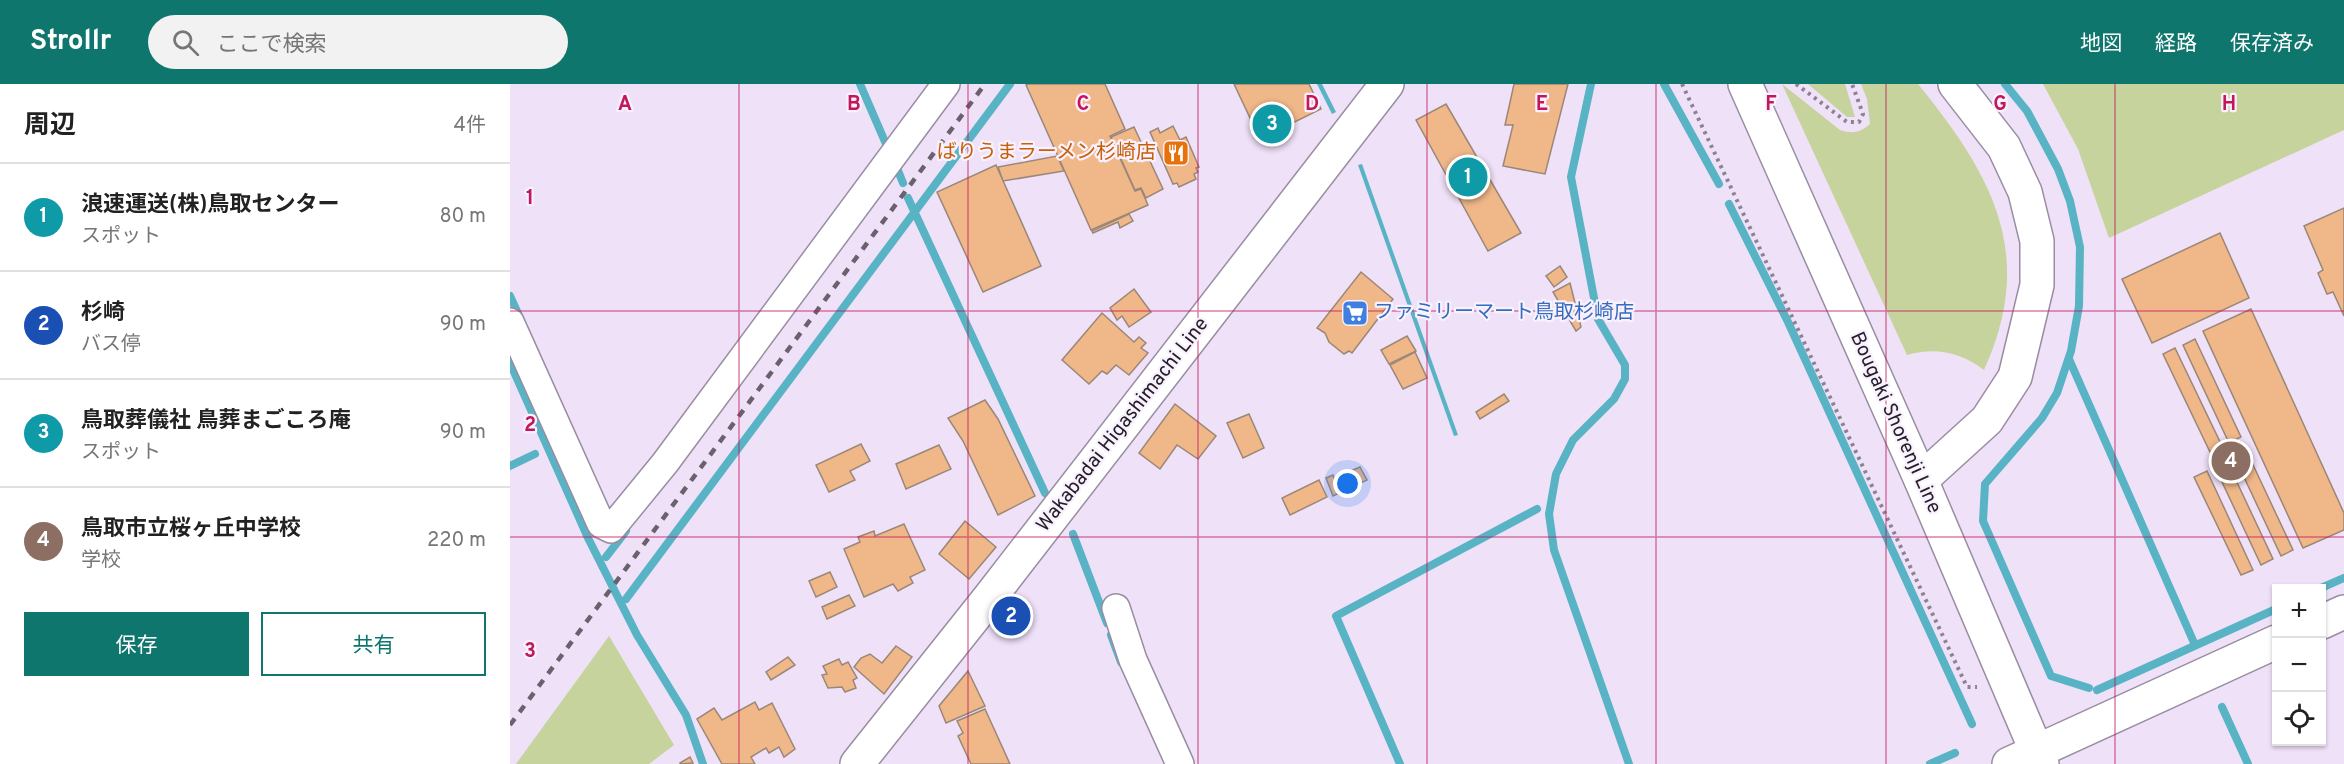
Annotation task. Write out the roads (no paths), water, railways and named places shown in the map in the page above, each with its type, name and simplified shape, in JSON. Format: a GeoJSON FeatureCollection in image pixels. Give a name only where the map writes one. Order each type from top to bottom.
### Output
{"type":"FeatureCollection","features":[{"type":"Feature","properties":{"kind":"main road","name":"Wakabadai Higashimachi Line"},"geometry":{"type":"LineString","coordinates":[[857,764],[990,597],[1387,84]]}},
{"type":"Feature","properties":{"kind":"main road","name":"Bougaki Shorenji Line"},"geometry":{"type":"LineString","coordinates":[[1745,84],[1921,480],[2008,685],[2029,760]]}},
{"type":"Feature","properties":{"kind":"main road"},"geometry":{"type":"LineString","coordinates":[[1921,480],[1987,420],[2015,377],[2037,285],[2037,241],[2025,192],[2004,147],[1955,84]]}},
{"type":"Feature","properties":{"kind":"main road"},"geometry":{"type":"LineString","coordinates":[[2326,620],[2344,612]]}},
{"type":"Feature","properties":{"kind":"main road"},"geometry":{"type":"LineString","coordinates":[[2029,760],[2272,644]]}},
{"type":"Feature","properties":{"kind":"street"},"geometry":{"type":"LineString","coordinates":[[510,322],[601,524],[611,529],[665,463],[946,84]]}},
{"type":"Feature","properties":{"kind":"street"},"geometry":{"type":"LineString","coordinates":[[1116,608],[1133,660],[1180,764]]}},
{"type":"Feature","properties":{"kind":"water"},"geometry":{"type":"Polygon","coordinates":[[[1317,84],[1322,84],[1336,112],[1332,114],[1317,84]]]}},
{"type":"Feature","properties":{"kind":"water"},"geometry":{"type":"Polygon","coordinates":[[[1362,164],[1458,435],[1454,436],[1358,165],[1362,164]]]}},
{"type":"Feature","properties":{"kind":"waterway"},"geometry":{"type":"LineString","coordinates":[[860,84],[886,144]]}},
{"type":"Feature","properties":{"kind":"waterway"},"geometry":{"type":"LineString","coordinates":[[626,599],[1010,84]]}},
{"type":"Feature","properties":{"kind":"waterway"},"geometry":{"type":"LineString","coordinates":[[1591,84],[1571,177],[1598,319],[1625,365],[1625,379],[1614,399],[1573,440],[1556,474],[1549,514],[1554,550],[1629,764]]}},
{"type":"Feature","properties":{"kind":"waterway"},"geometry":{"type":"LineString","coordinates":[[1664,84],[1719,184]]}},
{"type":"Feature","properties":{"kind":"waterway"},"geometry":{"type":"LineString","coordinates":[[2005,84],[2027,111],[2058,169],[2070,201],[2080,247],[2079,306],[2071,351],[2057,393],[2042,418],[1985,484],[1983,521],[2051,676],[2089,688]]}},
{"type":"Feature","properties":{"kind":"waterway"},"geometry":{"type":"LineString","coordinates":[[897,168],[903,183]]}},
{"type":"Feature","properties":{"kind":"waterway"},"geometry":{"type":"LineString","coordinates":[[908,198],[1045,493]]}},
{"type":"Feature","properties":{"kind":"waterway"},"geometry":{"type":"LineString","coordinates":[[1729,204],[1788,322],[1972,724]]}},
{"type":"Feature","properties":{"kind":"waterway"},"geometry":{"type":"LineString","coordinates":[[510,296],[521,320]]}},
{"type":"Feature","properties":{"kind":"waterway"},"geometry":{"type":"LineString","coordinates":[[2069,359],[2195,645]]}},
{"type":"Feature","properties":{"kind":"waterway"},"geometry":{"type":"LineString","coordinates":[[510,363],[589,540],[637,635],[686,715],[703,764]]}},
{"type":"Feature","properties":{"kind":"waterway"},"geometry":{"type":"LineString","coordinates":[[510,466],[535,454]]}},
{"type":"Feature","properties":{"kind":"waterway"},"geometry":{"type":"LineString","coordinates":[[1400,764],[1336,616],[1537,509]]}},
{"type":"Feature","properties":{"kind":"waterway"},"geometry":{"type":"LineString","coordinates":[[606,557],[626,531]]}},
{"type":"Feature","properties":{"kind":"waterway"},"geometry":{"type":"LineString","coordinates":[[1073,534],[1107,623]]}},
{"type":"Feature","properties":{"kind":"waterway"},"geometry":{"type":"LineString","coordinates":[[2326,586],[2344,578]]}},
{"type":"Feature","properties":{"kind":"waterway"},"geometry":{"type":"LineString","coordinates":[[2097,690],[2272,611]]}},
{"type":"Feature","properties":{"kind":"waterway"},"geometry":{"type":"LineString","coordinates":[[1111,635],[1121,662]]}},
{"type":"Feature","properties":{"kind":"waterway"},"geometry":{"type":"LineString","coordinates":[[2222,707],[2248,764]]}},
{"type":"Feature","properties":{"kind":"waterway"},"geometry":{"type":"LineString","coordinates":[[1930,764],[1955,753]]}},
{"type":"Feature","properties":{"kind":"railway"},"geometry":{"type":"LineString","coordinates":[[510,725],[985,84]]}},
{"type":"Feature","properties":{"kind":"place","name":"鳥取葬儀社 鳥葬まごころ庵"},"geometry":{"type":"Point","coordinates":[1272,124]}},
{"type":"Feature","properties":{"kind":"place","name":"ばりうまラーメン杉崎店"},"geometry":{"type":"Point","coordinates":[1176,153]}},
{"type":"Feature","properties":{"kind":"place","name":"浪速運送(株)鳥取センター"},"geometry":{"type":"Point","coordinates":[1468,177]}},
{"type":"Feature","properties":{"kind":"place","name":"ファミリーマート鳥取杉崎店"},"geometry":{"type":"Point","coordinates":[1355,313]}},
{"type":"Feature","properties":{"kind":"place","name":"鳥取市立桜ヶ丘中学校"},"geometry":{"type":"Point","coordinates":[2231,461]}},
{"type":"Feature","properties":{"kind":"place","name":"杉崎"},"geometry":{"type":"Point","coordinates":[1011,616]}}]}
